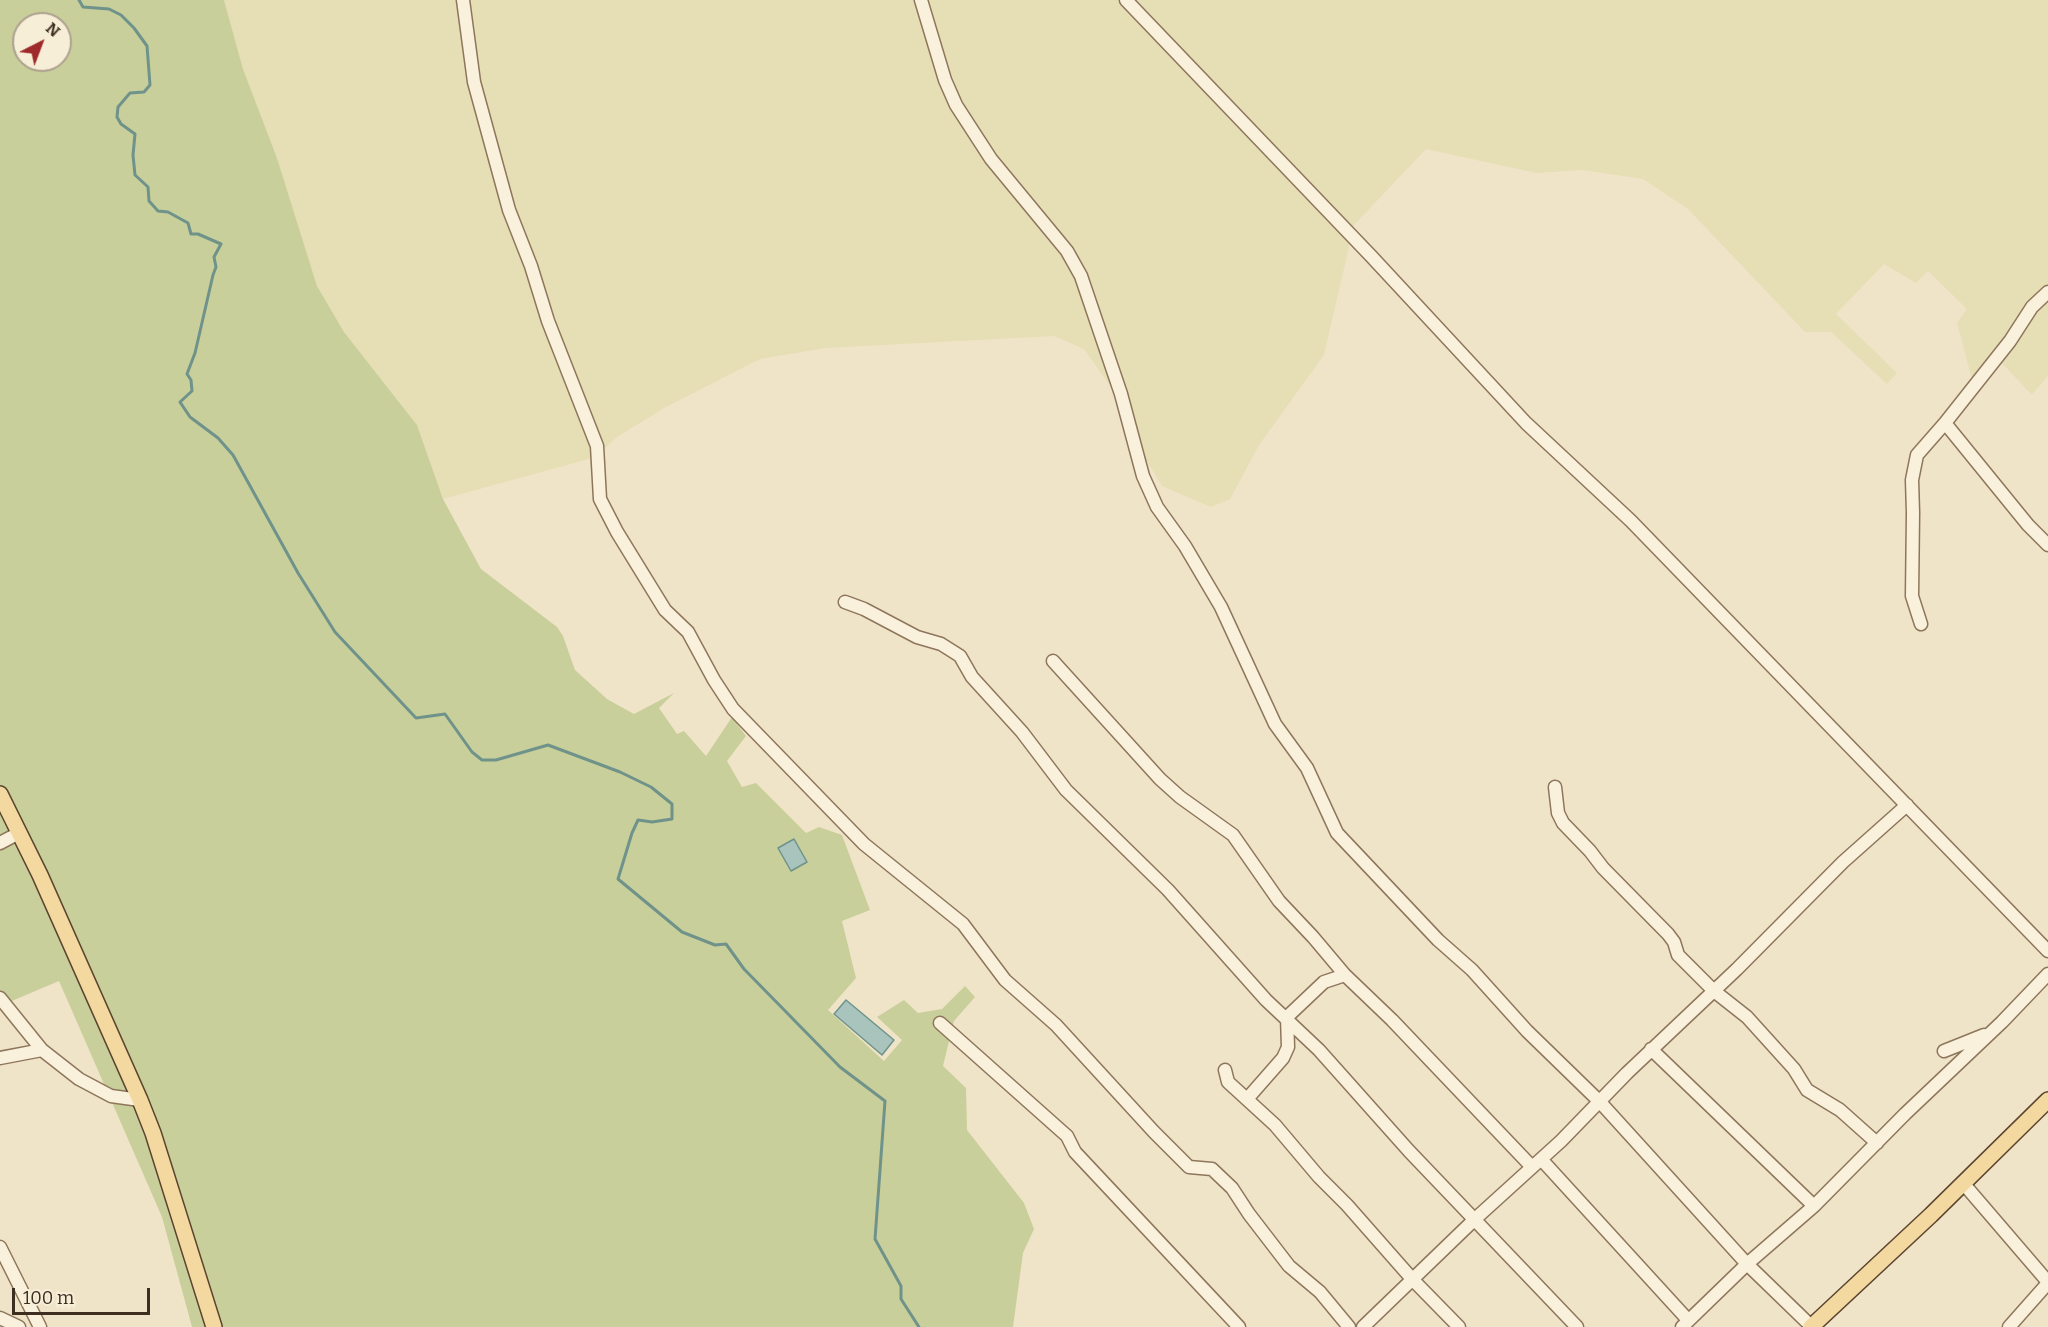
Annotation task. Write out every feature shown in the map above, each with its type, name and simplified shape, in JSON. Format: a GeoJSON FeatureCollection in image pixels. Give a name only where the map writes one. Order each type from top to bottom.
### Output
{"type":"FeatureCollection","features":[{"type":"Feature","properties":{"kind":"main road"},"geometry":{"type":"LineString","coordinates":[[0,794],[140,1100],[153,1133],[214,1327]]}},
{"type":"Feature","properties":{"kind":"main road"},"geometry":{"type":"LineString","coordinates":[[1812,1327],[2048,1100]]}},
{"type":"Feature","properties":{"kind":"street"},"geometry":{"type":"LineString","coordinates":[[464,0],[474,82],[506,200],[531,266],[548,321],[597,446],[600,499],[617,532],[665,610],[688,632],[733,710],[864,844],[963,924],[1005,980],[1056,1025],[1189,1167],[1212,1169],[1232,1188],[1289,1266],[1320,1292],[1349,1327]]}},
{"type":"Feature","properties":{"kind":"street"},"geometry":{"type":"LineString","coordinates":[[921,0],[945,80],[956,105],[991,159],[1067,251],[1078,269],[1121,394],[1143,476],[1157,507],[1185,546],[1224,613],[1273,720],[1307,768],[1334,828],[1438,940],[1473,970],[1527,1031],[1600,1102],[1747,1264],[1812,1327]]}},
{"type":"Feature","properties":{"kind":"street"},"geometry":{"type":"LineString","coordinates":[[1126,0],[1371,256],[1526,423],[1631,522],[2048,951]]}},
{"type":"Feature","properties":{"kind":"street"},"geometry":{"type":"LineString","coordinates":[[1920,624],[1912,596],[1914,513],[1912,480],[1917,455],[2010,341],[2032,307],[2048,292]]}},
{"type":"Feature","properties":{"kind":"street"},"geometry":{"type":"LineString","coordinates":[[1945,423],[2028,525],[2048,545]]}},
{"type":"Feature","properties":{"kind":"street"},"geometry":{"type":"LineString","coordinates":[[845,602],[864,609],[916,638],[941,644],[960,656],[972,677],[1022,732],[1066,790],[1168,890],[1266,1000],[1287,1017],[1319,1050],[1409,1151],[1577,1327]]}},
{"type":"Feature","properties":{"kind":"street"},"geometry":{"type":"LineString","coordinates":[[1053,661],[1158,777],[1180,797],[1233,835],[1279,901],[1345,975],[1536,1163],[1685,1324],[1747,1264],[1814,1206],[2048,974]]}},
{"type":"Feature","properties":{"kind":"street"},"geometry":{"type":"LineString","coordinates":[[1555,787],[1558,813],[1563,823],[1603,868],[1668,934],[1674,942],[1678,955],[1714,991],[1747,1017],[1794,1070],[1807,1090],[1840,1110],[1877,1143]]}},
{"type":"Feature","properties":{"kind":"street"},"geometry":{"type":"LineString","coordinates":[[1364,1327],[1600,1102],[1651,1049],[1714,991],[1843,862],[1907,806]]}},
{"type":"Feature","properties":{"kind":"street"},"geometry":{"type":"LineString","coordinates":[[0,843],[19,833]]}},
{"type":"Feature","properties":{"kind":"street"},"geometry":{"type":"LineString","coordinates":[[1247,1099],[1283,1058],[1288,1047],[1287,1017],[1324,982],[1345,975]]}},
{"type":"Feature","properties":{"kind":"street"},"geometry":{"type":"LineString","coordinates":[[0,998],[42,1050],[79,1079],[111,1096],[140,1100]]}},
{"type":"Feature","properties":{"kind":"street"},"geometry":{"type":"LineString","coordinates":[[940,1023],[1067,1136],[1075,1152],[1239,1327]]}},
{"type":"Feature","properties":{"kind":"street"},"geometry":{"type":"LineString","coordinates":[[1944,1051],[1991,1032]]}},
{"type":"Feature","properties":{"kind":"street"},"geometry":{"type":"LineString","coordinates":[[1651,1049],[1814,1206]]}},
{"type":"Feature","properties":{"kind":"street"},"geometry":{"type":"LineString","coordinates":[[0,1058],[42,1050]]}},
{"type":"Feature","properties":{"kind":"street"},"geometry":{"type":"LineString","coordinates":[[1225,1070],[1226,1080],[1275,1125],[1319,1177],[1459,1327]]}},
{"type":"Feature","properties":{"kind":"street"},"geometry":{"type":"LineString","coordinates":[[1963,1183],[2048,1282],[2009,1327]]}},
{"type":"Feature","properties":{"kind":"street"},"geometry":{"type":"LineString","coordinates":[[2,1255],[40,1327]]}},
{"type":"Feature","properties":{"kind":"street"},"geometry":{"type":"LineString","coordinates":[[0,1318],[19,1327]]}},
{"type":"Feature","properties":{"kind":"shaded area"},"geometry":{"type":"Polygon","coordinates":[[[224,0],[2048,0],[2048,376],[2032,395],[2000,361],[1973,383],[1957,323],[1967,309],[1928,271],[1916,283],[1884,264],[1836,314],[1897,373],[1887,384],[1831,332],[1805,332],[1688,209],[1643,179],[1582,170],[1536,173],[1426,149],[1354,225],[1324,355],[1259,445],[1230,499],[1211,507],[1162,486],[1138,446],[1114,391],[1084,349],[1054,336],[826,348],[760,359],[666,407],[617,437],[596,457],[443,499],[417,425],[344,332],[317,286],[277,158],[243,69],[224,0]]]}},
{"type":"Feature","properties":{"kind":"green space"},"geometry":{"type":"Polygon","coordinates":[[[0,0],[224,0],[243,69],[277,158],[317,286],[344,332],[417,425],[443,499],[481,569],[557,627],[563,636],[575,670],[607,699],[634,714],[674,693],[659,708],[677,734],[684,731],[706,756],[732,717],[746,736],[727,761],[742,787],[756,783],[806,833],[819,827],[842,835],[870,910],[842,921],[856,978],[828,1010],[884,1061],[902,1040],[877,1017],[904,1000],[918,1013],[942,1009],[965,986],[975,997],[954,1021],[943,1066],[966,1088],[967,1130],[1024,1203],[1034,1229],[1023,1253],[1013,1327],[192,1327],[162,1217],[59,981],[0,1006],[0,0]]]}},
{"type":"Feature","properties":{"kind":"water"},"geometry":{"type":"Polygon","coordinates":[[[794,839],[807,862],[791,871],[778,848],[794,839]]]}},
{"type":"Feature","properties":{"kind":"water"},"geometry":{"type":"Polygon","coordinates":[[[846,1000],[894,1040],[882,1055],[834,1014],[846,1000]]]}},
{"type":"Feature","properties":{"kind":"waterway"},"geometry":{"type":"LineString","coordinates":[[79,0],[83,7],[109,9],[121,15],[147,46],[150,85],[144,92],[130,93],[118,107],[117,117],[121,124],[135,134],[133,155],[135,175],[148,187],[149,201],[158,211],[168,212],[188,223],[191,234],[198,234],[221,244],[214,257],[216,267],[195,353],[187,374],[191,380],[192,391],[180,402],[190,417],[218,438],[233,455],[298,573],[335,632],[416,718],[445,714],[472,752],[482,760],[496,760],[548,745],[620,772],[651,787],[672,804],[672,819],[652,822],[638,820],[618,879],[682,932],[715,945],[726,944],[744,969],[840,1067],[885,1101],[875,1239],[901,1286],[901,1299],[919,1327]]}}]}
